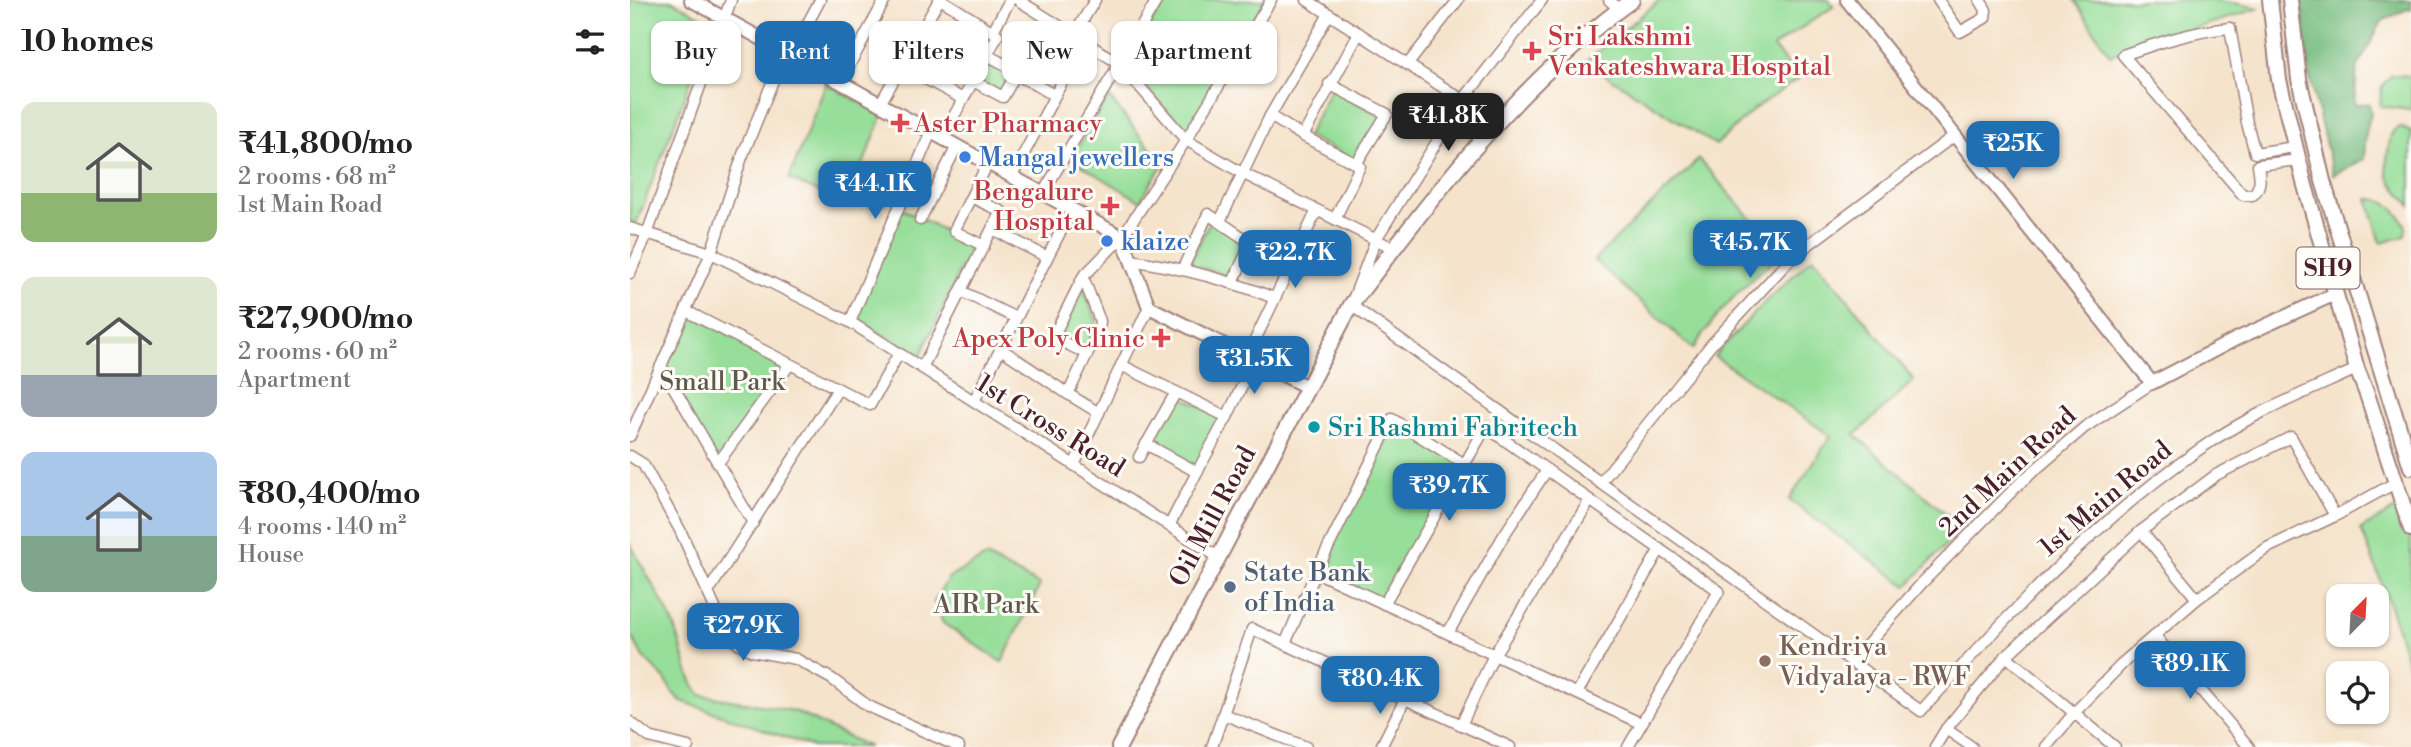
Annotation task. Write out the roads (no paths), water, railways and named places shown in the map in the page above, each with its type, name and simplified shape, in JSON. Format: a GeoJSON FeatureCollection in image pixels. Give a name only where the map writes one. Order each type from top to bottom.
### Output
{"type":"FeatureCollection","features":[{"type":"Feature","properties":{"kind":"main road","name":"Oil Mill Road"},"geometry":{"type":"LineString","coordinates":[[1119,747],[1351,305],[1393,248],[1497,122],[1601,22],[1614,5],[1632,0]]}},
{"type":"Feature","properties":{"kind":"main road","name":"SH9"},"geometry":{"type":"LineString","coordinates":[[2270,0],[2279,80],[2307,193],[2357,369],[2411,528]]}},
{"type":"Feature","properties":{"kind":"main road","name":"SH9"},"geometry":{"type":"LineString","coordinates":[[2290,0],[2298,79],[2325,187],[2411,467]]}},
{"type":"Feature","properties":{"kind":"main road"},"geometry":{"type":"LineString","coordinates":[[2307,193],[2325,187]]}},
{"type":"Feature","properties":{"kind":"street"},"geometry":{"type":"LineString","coordinates":[[691,0],[755,35]]}},
{"type":"Feature","properties":{"kind":"street"},"geometry":{"type":"LineString","coordinates":[[630,273],[647,234],[731,0]]}},
{"type":"Feature","properties":{"kind":"street"},"geometry":{"type":"LineString","coordinates":[[807,21],[820,0]]}},
{"type":"Feature","properties":{"kind":"street"},"geometry":{"type":"LineString","coordinates":[[855,54],[884,0]]}},
{"type":"Feature","properties":{"kind":"street"},"geometry":{"type":"LineString","coordinates":[[929,21],[941,0],[998,35],[988,53]]}},
{"type":"Feature","properties":{"kind":"street"},"geometry":{"type":"LineString","coordinates":[[993,31],[1010,0]]}},
{"type":"Feature","properties":{"kind":"street"},"geometry":{"type":"LineString","coordinates":[[1018,0],[1052,21]]}},
{"type":"Feature","properties":{"kind":"street"},"geometry":{"type":"LineString","coordinates":[[1082,21],[1095,0]]}},
{"type":"Feature","properties":{"kind":"street"},"geometry":{"type":"LineString","coordinates":[[1145,21],[1157,0]]}},
{"type":"Feature","properties":{"kind":"street"},"geometry":{"type":"LineString","coordinates":[[1087,354],[1053,337],[1083,277],[1122,237],[1186,140],[1271,0]]}},
{"type":"Feature","properties":{"kind":"street"},"geometry":{"type":"LineString","coordinates":[[1542,0],[1463,100],[1376,239],[1351,305],[1852,662]]}},
{"type":"Feature","properties":{"kind":"street"},"geometry":{"type":"LineString","coordinates":[[1847,0],[2152,383]]}},
{"type":"Feature","properties":{"kind":"street"},"geometry":{"type":"LineString","coordinates":[[1938,0],[1960,32],[1985,18],[1986,10],[1980,0]]}},
{"type":"Feature","properties":{"kind":"street"},"geometry":{"type":"LineString","coordinates":[[1408,64],[1455,1]]}},
{"type":"Feature","properties":{"kind":"street"},"geometry":{"type":"LineString","coordinates":[[1313,2],[1497,122]]}},
{"type":"Feature","properties":{"kind":"street"},"geometry":{"type":"LineString","coordinates":[[1220,221],[1270,116],[1329,14]]}},
{"type":"Feature","properties":{"kind":"street"},"geometry":{"type":"LineString","coordinates":[[2230,28],[2247,123],[2258,165],[2261,184],[2259,189],[2253,195],[2242,195],[2123,55],[2160,42],[2213,29],[2230,28]]}},
{"type":"Feature","properties":{"kind":"street"},"geometry":{"type":"LineString","coordinates":[[1303,136],[1359,33]]}},
{"type":"Feature","properties":{"kind":"street"},"geometry":{"type":"LineString","coordinates":[[1042,193],[1111,77]]}},
{"type":"Feature","properties":{"kind":"street"},"geometry":{"type":"LineString","coordinates":[[630,436],[712,253],[742,158],[774,84]]}},
{"type":"Feature","properties":{"kind":"street"},"geometry":{"type":"LineString","coordinates":[[844,84],[1122,237],[1149,307],[1307,387]]}},
{"type":"Feature","properties":{"kind":"street"},"geometry":{"type":"LineString","coordinates":[[880,104],[892,84]]}},
{"type":"Feature","properties":{"kind":"street"},"geometry":{"type":"LineString","coordinates":[[935,84],[963,99]]}},
{"type":"Feature","properties":{"kind":"street"},"geometry":{"type":"LineString","coordinates":[[850,322],[936,135],[971,84]]}},
{"type":"Feature","properties":{"kind":"street"},"geometry":{"type":"LineString","coordinates":[[980,84],[1003,97],[1010,84]]}},
{"type":"Feature","properties":{"kind":"street"},"geometry":{"type":"LineString","coordinates":[[1036,84],[1054,95]]}},
{"type":"Feature","properties":{"kind":"street"},"geometry":{"type":"LineString","coordinates":[[1012,176],[1060,84]]}},
{"type":"Feature","properties":{"kind":"street"},"geometry":{"type":"LineString","coordinates":[[1137,84],[1186,140],[1242,173],[1393,248]]}},
{"type":"Feature","properties":{"kind":"street"},"geometry":{"type":"LineString","coordinates":[[1329,84],[1387,114],[1356,164]]}},
{"type":"Feature","properties":{"kind":"street"},"geometry":{"type":"LineString","coordinates":[[1270,116],[1360,166],[1335,219]]}},
{"type":"Feature","properties":{"kind":"street"},"geometry":{"type":"LineString","coordinates":[[1600,483],[1712,345],[1792,257],[1955,135]]}},
{"type":"Feature","properties":{"kind":"street"},"geometry":{"type":"LineString","coordinates":[[920,220],[957,146]]}},
{"type":"Feature","properties":{"kind":"street"},"geometry":{"type":"LineString","coordinates":[[2255,153],[2297,153]]}},
{"type":"Feature","properties":{"kind":"street"},"geometry":{"type":"LineString","coordinates":[[2258,165],[2297,153]]}},
{"type":"Feature","properties":{"kind":"street"},"geometry":{"type":"LineString","coordinates":[[984,246],[954,232],[988,163]]}},
{"type":"Feature","properties":{"kind":"street"},"geometry":{"type":"LineString","coordinates":[[922,368],[1001,211],[971,197]]}},
{"type":"Feature","properties":{"kind":"street"},"geometry":{"type":"LineString","coordinates":[[974,401],[1072,209]]}},
{"type":"Feature","properties":{"kind":"street"},"geometry":{"type":"LineString","coordinates":[[1170,526],[1227,417],[1274,298],[1317,210]]}},
{"type":"Feature","properties":{"kind":"street"},"geometry":{"type":"LineString","coordinates":[[1183,268],[1208,214],[1251,243],[1233,282]]}},
{"type":"Feature","properties":{"kind":"street","name":"1st Cross Road"},"geometry":{"type":"LineString","coordinates":[[630,228],[712,253],[850,322],[1218,557]]}},
{"type":"Feature","properties":{"kind":"street"},"geometry":{"type":"LineString","coordinates":[[992,229],[1047,257]]}},
{"type":"Feature","properties":{"kind":"street"},"geometry":{"type":"LineString","coordinates":[[1131,260],[1183,268],[1233,282],[1274,298]]}},
{"type":"Feature","properties":{"kind":"street"},"geometry":{"type":"LineString","coordinates":[[1068,394],[1099,329],[1100,321],[1083,277]]}},
{"type":"Feature","properties":{"kind":"street"},"geometry":{"type":"LineString","coordinates":[[961,291],[1016,318]]}},
{"type":"Feature","properties":{"kind":"street","name":"2nd Main Road"},"geometry":{"type":"LineString","coordinates":[[1852,662],[1922,583],[2021,482],[2085,427],[2152,383],[2236,339],[2335,294]]}},
{"type":"Feature","properties":{"kind":"street"},"geometry":{"type":"LineString","coordinates":[[1074,465],[1149,307]]}},
{"type":"Feature","properties":{"kind":"street"},"geometry":{"type":"LineString","coordinates":[[686,311],[870,405],[899,354]]}},
{"type":"Feature","properties":{"kind":"street"},"geometry":{"type":"LineString","coordinates":[[1001,349],[1099,413]]}},
{"type":"Feature","properties":{"kind":"street"},"geometry":{"type":"LineString","coordinates":[[718,463],[790,364]]}},
{"type":"Feature","properties":{"kind":"street"},"geometry":{"type":"LineString","coordinates":[[1121,365],[1227,417]]}},
{"type":"Feature","properties":{"kind":"street"},"geometry":{"type":"LineString","coordinates":[[661,366],[753,523]]}},
{"type":"Feature","properties":{"kind":"street","name":"1st Main Road"},"geometry":{"type":"LineString","coordinates":[[1852,662],[1921,711],[1997,627],[2082,542],[2144,490],[2202,447],[2281,403],[2357,369]]}},
{"type":"Feature","properties":{"kind":"street"},"geometry":{"type":"LineString","coordinates":[[708,592],[838,388]]}},
{"type":"Feature","properties":{"kind":"street"},"geometry":{"type":"LineString","coordinates":[[1139,457],[1176,392]]}},
{"type":"Feature","properties":{"kind":"street"},"geometry":{"type":"LineString","coordinates":[[1285,644],[1315,572],[1392,419],[1466,465]]}},
{"type":"Feature","properties":{"kind":"street"},"geometry":{"type":"LineString","coordinates":[[1384,604],[1486,427],[1719,591],[1628,747]]}},
{"type":"Feature","properties":{"kind":"street"},"geometry":{"type":"LineString","coordinates":[[1935,747],[1946,729],[2006,656],[2141,531],[2216,475],[2291,437],[2335,516]]}},
{"type":"Feature","properties":{"kind":"street"},"geometry":{"type":"LineString","coordinates":[[1146,444],[1197,472]]}},
{"type":"Feature","properties":{"kind":"street"},"geometry":{"type":"LineString","coordinates":[[630,456],[643,464],[680,530],[719,617],[733,640],[752,651],[796,659],[832,679],[868,706],[959,747]]}},
{"type":"Feature","properties":{"kind":"street"},"geometry":{"type":"LineString","coordinates":[[1448,633],[1504,535],[1547,470]]}},
{"type":"Feature","properties":{"kind":"street"},"geometry":{"type":"LineString","coordinates":[[2046,747],[2075,712],[2127,659],[2197,599],[2267,548],[2395,484]]}},
{"type":"Feature","properties":{"kind":"street"},"geometry":{"type":"LineString","coordinates":[[1461,725],[1494,655],[1590,500]]}},
{"type":"Feature","properties":{"kind":"street"},"geometry":{"type":"LineString","coordinates":[[2141,531],[2197,599]]}},
{"type":"Feature","properties":{"kind":"street"},"geometry":{"type":"LineString","coordinates":[[1577,693],[1660,550]]}},
{"type":"Feature","properties":{"kind":"street"},"geometry":{"type":"LineString","coordinates":[[1315,572],[1640,723]]}},
{"type":"Feature","properties":{"kind":"street"},"geometry":{"type":"LineString","coordinates":[[1212,747],[1252,629],[1510,747]]}},
{"type":"Feature","properties":{"kind":"street"},"geometry":{"type":"LineString","coordinates":[[2155,636],[2249,747]]}},
{"type":"Feature","properties":{"kind":"street"},"geometry":{"type":"LineString","coordinates":[[2006,656],[2115,747]]}},
{"type":"Feature","properties":{"kind":"street"},"geometry":{"type":"LineString","coordinates":[[1381,747],[1405,699]]}},
{"type":"Feature","properties":{"kind":"street"},"geometry":{"type":"LineString","coordinates":[[1223,714],[1306,747]]}},
{"type":"Feature","properties":{"kind":"street"},"geometry":{"type":"LineString","coordinates":[[630,722],[649,737],[688,747]]}},
{"type":"Feature","properties":{"kind":"street"},"geometry":{"type":"LineString","coordinates":[[1946,729],[1972,747]]}},
{"type":"Feature","properties":{"kind":"street"},"geometry":{"type":"LineString","coordinates":[[659,747],[672,744]]}},
{"type":"Feature","properties":{"kind":"place","name":"Sri Lakshmi Venkateshwara Hospital"},"geometry":{"type":"Point","coordinates":[1532,51]}},
{"type":"Feature","properties":{"kind":"place","name":"Aster Pharmacy"},"geometry":{"type":"Point","coordinates":[900,123]}},
{"type":"Feature","properties":{"kind":"place","name":"Mangal jewellers"},"geometry":{"type":"Point","coordinates":[965,157]}},
{"type":"Feature","properties":{"kind":"place","name":"Bengalure Hospital"},"geometry":{"type":"Point","coordinates":[1110,206]}},
{"type":"Feature","properties":{"kind":"place","name":"klaize"},"geometry":{"type":"Point","coordinates":[1107,241]}},
{"type":"Feature","properties":{"kind":"place","name":"Apex Poly Clinic"},"geometry":{"type":"Point","coordinates":[1161,338]}},
{"type":"Feature","properties":{"kind":"place","name":"Sri Rashmi Fabritech"},"geometry":{"type":"Point","coordinates":[1314,427]}},
{"type":"Feature","properties":{"kind":"place","name":"State Bank of India"},"geometry":{"type":"Point","coordinates":[1230,587]}},
{"type":"Feature","properties":{"kind":"place","name":"Kendriya Vidyalaya - RWF"},"geometry":{"type":"Point","coordinates":[1765,661]}},
{"type":"Feature","properties":{"kind":"park label","name":"Small Park"},"geometry":{"type":"Point","coordinates":[722,381]}},
{"type":"Feature","properties":{"kind":"park label","name":"AIR Park"},"geometry":{"type":"Point","coordinates":[986,604]}}]}
